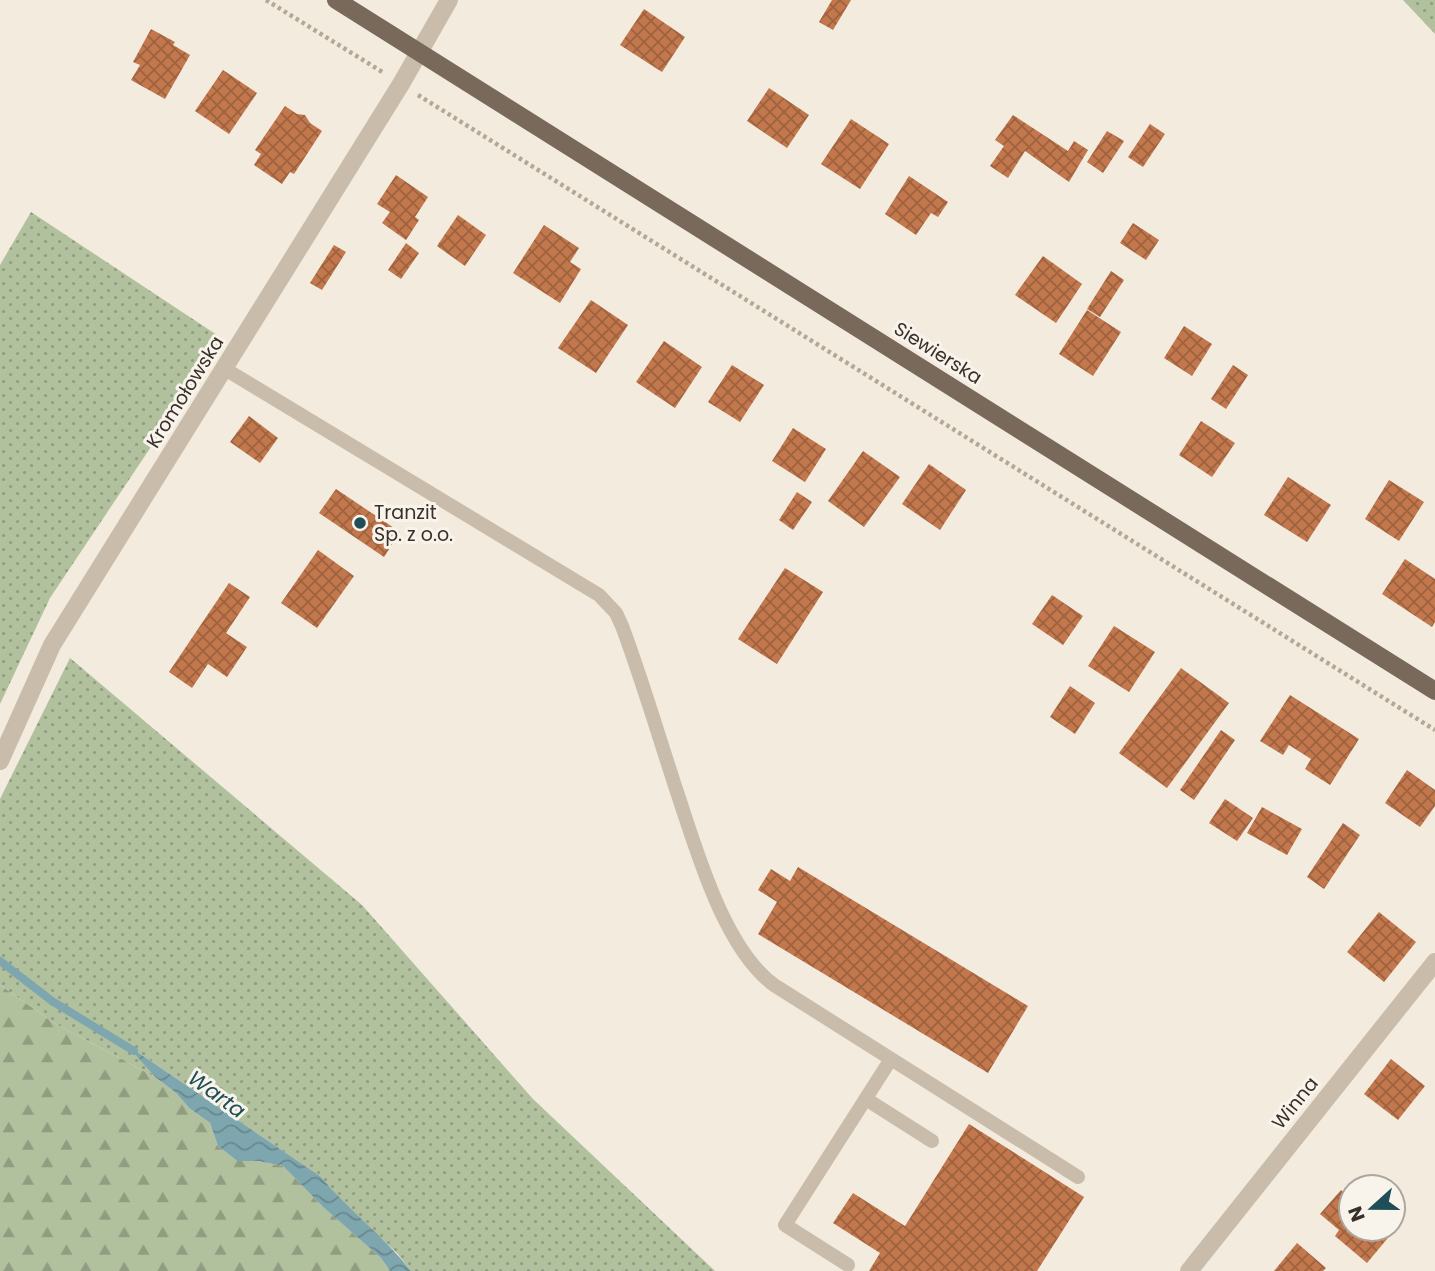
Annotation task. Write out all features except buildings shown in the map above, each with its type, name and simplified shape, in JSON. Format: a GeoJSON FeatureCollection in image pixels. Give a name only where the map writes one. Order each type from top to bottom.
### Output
{"type":"FeatureCollection","features":[{"type":"Feature","properties":{"kind":"main road","name":"Siewierska"},"geometry":{"type":"LineString","coordinates":[[336,0],[1435,691]]}},
{"type":"Feature","properties":{"kind":"street"},"geometry":{"type":"LineString","coordinates":[[418,51],[449,0]]}},
{"type":"Feature","properties":{"kind":"street","name":"Kromołowska"},"geometry":{"type":"LineString","coordinates":[[0,761],[52,645],[401,85],[418,51]]}},
{"type":"Feature","properties":{"kind":"street","name":"Winna"},"geometry":{"type":"LineString","coordinates":[[1189,1271],[1435,962]]}},
{"type":"Feature","properties":{"kind":"lane"},"geometry":{"type":"LineString","coordinates":[[225,369],[599,595],[608,603],[616,613],[627,638],[692,836],[737,943],[752,966],[762,976],[1078,1177]]}},
{"type":"Feature","properties":{"kind":"lane"},"geometry":{"type":"LineString","coordinates":[[848,1265],[785,1225],[891,1059]]}},
{"type":"Feature","properties":{"kind":"lane"},"geometry":{"type":"LineString","coordinates":[[866,1099],[932,1141]]}},
{"type":"Feature","properties":{"kind":"path"},"geometry":{"type":"LineString","coordinates":[[266,0],[1435,730]]}},
{"type":"Feature","properties":{"kind":"green space"},"geometry":{"type":"Polygon","coordinates":[[[1403,0],[1435,0],[1435,34],[1403,0]]]}},
{"type":"Feature","properties":{"kind":"green space"},"geometry":{"type":"Polygon","coordinates":[[[31,212],[223,339],[50,598],[0,704],[0,265],[31,212]]]}},
{"type":"Feature","properties":{"kind":"green space"},"geometry":{"type":"Polygon","coordinates":[[[70,658],[362,905],[533,1099],[715,1271],[411,1271],[398,1254],[335,1195],[320,1176],[130,1047],[155,1077],[54,1023],[0,985],[0,799],[70,658]]]}},
{"type":"Feature","properties":{"kind":"green space"},"geometry":{"type":"Polygon","coordinates":[[[0,985],[54,1023],[155,1077],[210,1123],[218,1146],[237,1161],[258,1161],[283,1166],[323,1207],[381,1258],[390,1271],[0,1271],[0,985]]]}},
{"type":"Feature","properties":{"kind":"water"},"geometry":{"type":"Polygon","coordinates":[[[127,1045],[320,1176],[411,1271],[390,1271],[381,1258],[323,1207],[283,1166],[258,1161],[237,1161],[218,1146],[210,1123],[155,1077],[127,1045]]]}},
{"type":"Feature","properties":{"kind":"waterway","name":"Warta"},"geometry":{"type":"LineString","coordinates":[[0,961],[52,1001],[134,1051]]}},
{"type":"Feature","properties":{"kind":"place","name":"Tranzit Sp. z o.o."},"geometry":{"type":"Point","coordinates":[360,523]}}]}
